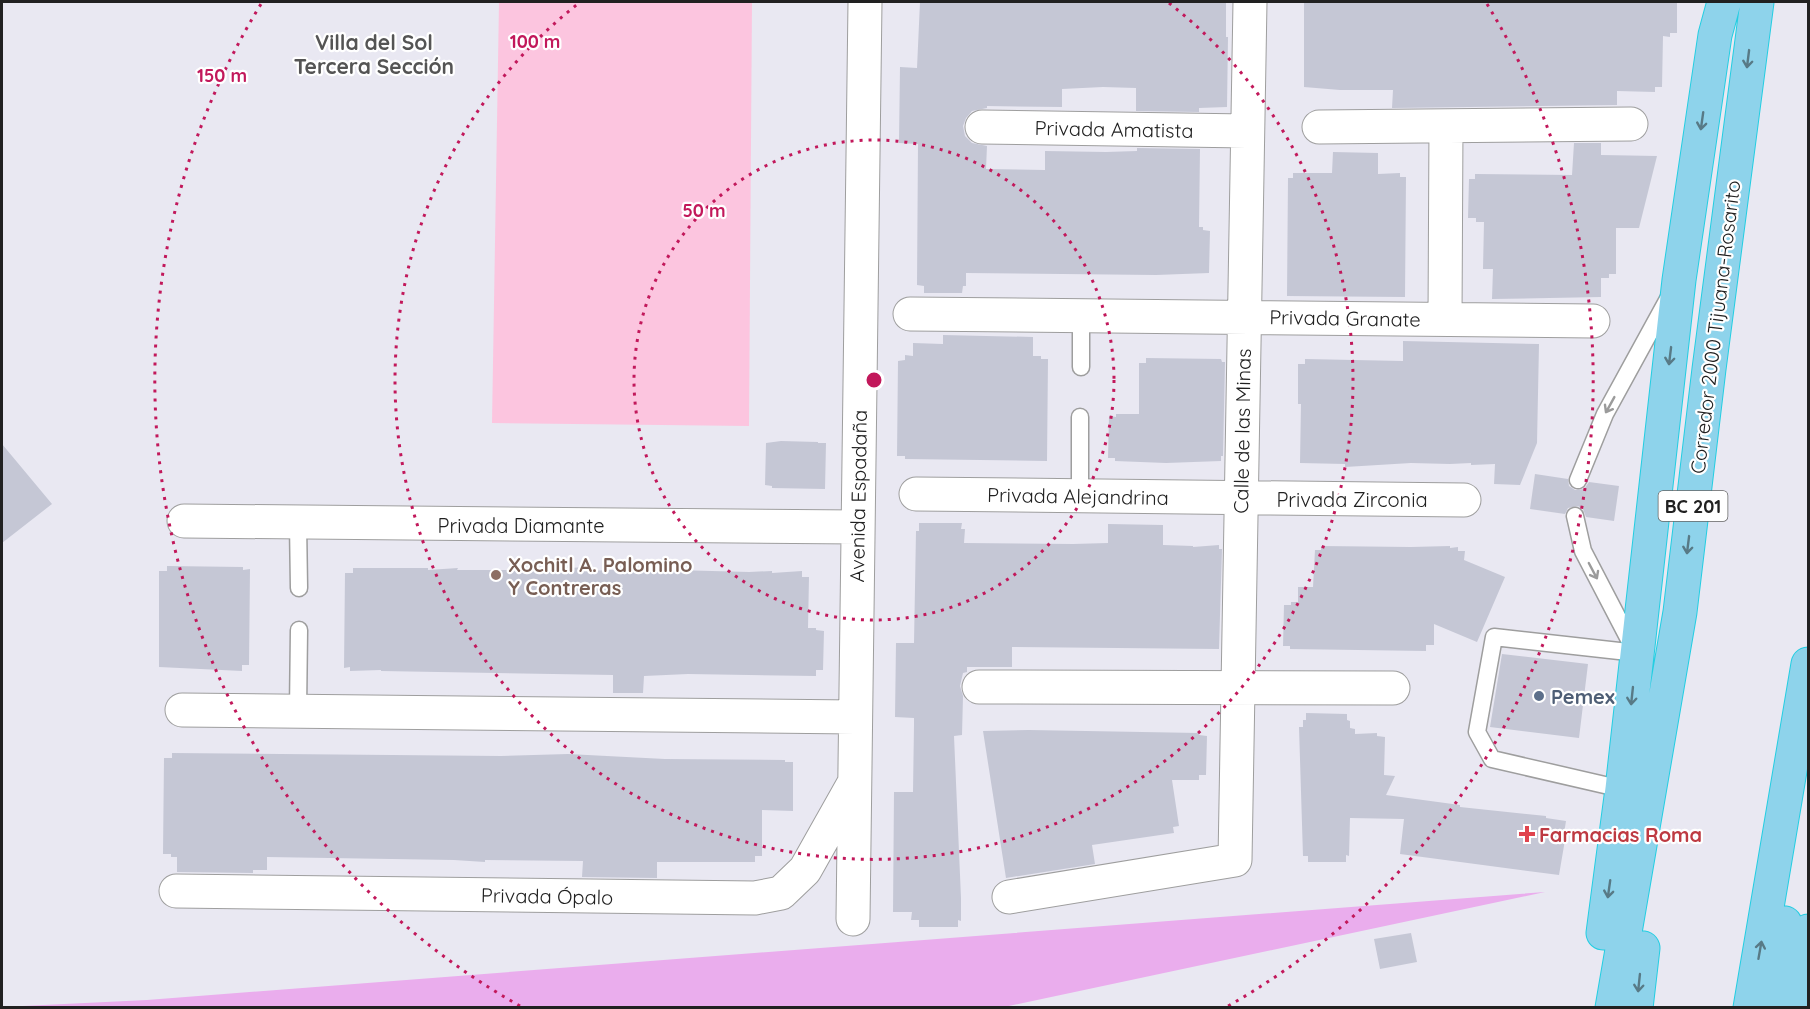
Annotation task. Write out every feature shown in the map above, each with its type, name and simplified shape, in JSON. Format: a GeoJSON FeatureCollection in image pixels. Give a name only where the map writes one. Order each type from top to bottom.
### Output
{"type":"FeatureCollection","features":[{"type":"Feature","properties":{"kind":"highway"},"geometry":{"type":"LineString","coordinates":[[1593,1008],[1622,789],[1679,280],[1715,35],[1724,2]]}},
{"type":"Feature","properties":{"kind":"highway","name":"Corredor 2000 Tijuana-Rosarito"},"geometry":{"type":"LineString","coordinates":[[1612,1008],[1680,612],[1756,2]]}},
{"type":"Feature","properties":{"kind":"highway"},"geometry":{"type":"LineString","coordinates":[[1636,1008],[1680,612]]}},
{"type":"Feature","properties":{"kind":"highway"},"geometry":{"type":"LineString","coordinates":[[1750,1008],[1809,664]]}},
{"type":"Feature","properties":{"kind":"highway"},"geometry":{"type":"LineString","coordinates":[[1776,1008],[1809,677]]}},
{"type":"Feature","properties":{"kind":"highway"},"geometry":{"type":"LineString","coordinates":[[1796,1008],[1809,930]]}},
{"type":"Feature","properties":{"kind":"street","name":"Avenida Espadaña"},"geometry":{"type":"LineString","coordinates":[[853,919],[865,2]]}},
{"type":"Feature","properties":{"kind":"street","name":"Calle de las Minas"},"geometry":{"type":"LineString","coordinates":[[1009,897],[1235,860],[1250,2]]}},
{"type":"Feature","properties":{"kind":"street"},"geometry":{"type":"LineString","coordinates":[[1319,127],[1631,124]]}},
{"type":"Feature","properties":{"kind":"street","name":"Privada Granate"},"geometry":{"type":"LineString","coordinates":[[1445,319],[1446,126]]}},
{"type":"Feature","properties":{"kind":"street","name":"Privada Amatista"},"geometry":{"type":"LineString","coordinates":[[982,127],[1247,131]]}},
{"type":"Feature","properties":{"kind":"street"},"geometry":{"type":"LineString","coordinates":[[910,314],[1244,317]]}},
{"type":"Feature","properties":{"kind":"street","name":"Privada Granate"},"geometry":{"type":"LineString","coordinates":[[1244,317],[1593,321]]}},
{"type":"Feature","properties":{"kind":"street","name":"Privada Alejandrina"},"geometry":{"type":"LineString","coordinates":[[916,494],[1241,498]]}},
{"type":"Feature","properties":{"kind":"street","name":"Privada Zirconia"},"geometry":{"type":"LineString","coordinates":[[1241,498],[1464,500]]}},
{"type":"Feature","properties":{"kind":"street","name":"Privada Diamante"},"geometry":{"type":"LineString","coordinates":[[184,521],[858,527]]}},
{"type":"Feature","properties":{"kind":"street"},"geometry":{"type":"LineString","coordinates":[[979,687],[1394,688]]}},
{"type":"Feature","properties":{"kind":"street"},"geometry":{"type":"LineString","coordinates":[[182,710],[855,717]]}},
{"type":"Feature","properties":{"kind":"street","name":"Privada Ópalo"},"geometry":{"type":"LineString","coordinates":[[176,891],[754,898],[781,893],[805,870],[856,780]]}},
{"type":"Feature","properties":{"kind":"lane"},"geometry":{"type":"LineString","coordinates":[[1578,480],[1605,414],[1679,280]]}},
{"type":"Feature","properties":{"kind":"lane"},"geometry":{"type":"LineString","coordinates":[[1082,315],[1082,367]]}},
{"type":"Feature","properties":{"kind":"lane"},"geometry":{"type":"LineString","coordinates":[[1080,417],[1080,497]]}},
{"type":"Feature","properties":{"kind":"lane"},"geometry":{"type":"LineString","coordinates":[[1575,516],[1583,551],[1636,653]]}},
{"type":"Feature","properties":{"kind":"lane"},"geometry":{"type":"LineString","coordinates":[[298,523],[298,588]]}},
{"type":"Feature","properties":{"kind":"lane"},"geometry":{"type":"LineString","coordinates":[[298,711],[299,630]]}},
{"type":"Feature","properties":{"kind":"lane"},"geometry":{"type":"LineString","coordinates":[[1622,789],[1492,759],[1477,732],[1494,637],[1636,653]]}},
{"type":"Feature","properties":{"kind":"shaded area"},"geometry":{"type":"Polygon","coordinates":[[[499,2],[752,2],[749,426],[492,423],[499,2]]]}},
{"type":"Feature","properties":{"kind":"shaded area"},"geometry":{"type":"Polygon","coordinates":[[[1545,892],[1004,1007],[2,1007],[147,1000],[1545,892]]]}},
{"type":"Feature","properties":{"kind":"building"},"geometry":{"type":"Polygon","coordinates":[[[920,2],[1226,2],[1227,107],[1199,108],[1199,112],[1136,111],[1136,88],[1062,89],[1062,107],[987,106],[987,108],[972,111],[963,126],[965,136],[972,143],[987,146],[986,169],[1045,170],[1045,151],[1137,151],[1137,148],[1200,149],[1199,227],[1210,231],[1209,273],[1156,275],[966,273],[966,286],[963,286],[962,293],[924,293],[924,286],[917,285],[918,144],[899,143],[900,67],[917,68],[920,2]]]}},
{"type":"Feature","properties":{"kind":"building"},"geometry":{"type":"Polygon","coordinates":[[[1304,2],[1677,2],[1677,33],[1670,33],[1670,37],[1663,36],[1662,87],[1655,87],[1655,92],[1617,91],[1617,105],[1392,108],[1393,90],[1304,87],[1304,2]]]}},
{"type":"Feature","properties":{"kind":"building"},"geometry":{"type":"Polygon","coordinates":[[[1574,143],[1601,143],[1601,155],[1657,156],[1639,228],[1616,228],[1616,274],[1609,274],[1609,278],[1601,278],[1601,297],[1492,299],[1493,269],[1483,269],[1484,222],[1476,222],[1476,218],[1468,218],[1469,179],[1475,179],[1475,174],[1572,175],[1574,143]]]}},
{"type":"Feature","properties":{"kind":"building"},"geometry":{"type":"Polygon","coordinates":[[[1333,152],[1378,153],[1378,174],[1400,173],[1400,177],[1406,177],[1405,297],[1287,296],[1288,178],[1293,178],[1293,173],[1332,173],[1333,152]]]}},
{"type":"Feature","properties":{"kind":"building"},"geometry":{"type":"Polygon","coordinates":[[[943,335],[1033,337],[1033,356],[1048,359],[1047,461],[905,459],[905,456],[897,456],[898,361],[905,360],[905,355],[913,356],[913,343],[943,344],[943,335]]]}},
{"type":"Feature","properties":{"kind":"building"},"geometry":{"type":"Polygon","coordinates":[[[1403,341],[1539,344],[1537,443],[1520,485],[1494,484],[1495,464],[1411,463],[1345,467],[1345,464],[1300,463],[1301,404],[1298,404],[1298,364],[1305,364],[1305,359],[1403,361],[1403,341]]]}},
{"type":"Feature","properties":{"kind":"building"},"geometry":{"type":"Polygon","coordinates":[[[1146,358],[1221,359],[1225,362],[1221,461],[1166,463],[1115,461],[1115,458],[1108,458],[1109,416],[1139,414],[1139,363],[1146,363],[1146,358]]]}},
{"type":"Feature","properties":{"kind":"building"},"geometry":{"type":"Polygon","coordinates":[[[781,441],[826,443],[825,489],[772,488],[772,486],[765,485],[766,443],[781,441]]]}},
{"type":"Feature","properties":{"kind":"building"},"geometry":{"type":"Polygon","coordinates":[[[2,444],[52,504],[2,543],[2,444]]]}},
{"type":"Feature","properties":{"kind":"building"},"geometry":{"type":"Polygon","coordinates":[[[1535,474],[1568,479],[1569,486],[1575,490],[1584,489],[1589,482],[1619,486],[1614,521],[1586,517],[1583,509],[1578,506],[1568,508],[1565,514],[1530,509],[1535,474]]]}},
{"type":"Feature","properties":{"kind":"building"},"geometry":{"type":"Polygon","coordinates":[[[919,523],[962,523],[961,529],[965,529],[964,543],[1073,544],[1108,543],[1108,524],[1163,525],[1163,545],[1193,547],[1219,545],[1219,549],[1222,549],[1219,649],[1012,647],[1012,667],[967,667],[960,686],[963,696],[962,735],[954,736],[961,898],[961,921],[958,920],[958,927],[919,927],[919,920],[911,920],[912,912],[893,912],[894,792],[913,792],[914,725],[914,718],[895,717],[896,643],[914,643],[916,531],[919,531],[919,523]]]}},
{"type":"Feature","properties":{"kind":"building"},"geometry":{"type":"Polygon","coordinates":[[[1321,546],[1458,547],[1458,551],[1465,551],[1464,560],[1505,577],[1477,642],[1434,624],[1434,645],[1426,645],[1426,651],[1290,649],[1290,646],[1283,646],[1284,605],[1298,602],[1298,587],[1313,587],[1315,550],[1321,550],[1321,546]]]}},
{"type":"Feature","properties":{"kind":"building"},"geometry":{"type":"Polygon","coordinates":[[[167,566],[250,569],[249,665],[242,665],[242,671],[159,667],[159,571],[167,571],[167,566]]]}},
{"type":"Feature","properties":{"kind":"building"},"geometry":{"type":"Polygon","coordinates":[[[585,567],[585,571],[637,569],[772,571],[772,573],[802,571],[802,577],[809,577],[808,628],[824,631],[823,670],[816,670],[816,676],[688,674],[644,676],[643,693],[613,693],[613,675],[350,671],[350,667],[344,668],[345,573],[353,573],[353,568],[540,570],[585,567]]]}},
{"type":"Feature","properties":{"kind":"building","name":"Pemex"},"geometry":{"type":"Polygon","coordinates":[[[1502,654],[1588,664],[1579,738],[1490,727],[1502,654]]]}},
{"type":"Feature","properties":{"kind":"building"},"geometry":{"type":"Polygon","coordinates":[[[1306,713],[1347,714],[1350,728],[1355,729],[1355,734],[1377,733],[1377,736],[1385,737],[1384,775],[1395,776],[1386,795],[1460,805],[1460,807],[1546,816],[1546,818],[1566,821],[1559,875],[1400,854],[1404,819],[1350,818],[1349,856],[1346,855],[1346,862],[1308,862],[1308,856],[1303,856],[1299,727],[1303,727],[1306,713]]]}},
{"type":"Feature","properties":{"kind":"building"},"geometry":{"type":"Polygon","coordinates":[[[983,731],[1199,733],[1199,735],[1207,736],[1206,775],[1199,775],[1199,780],[1172,780],[1179,826],[1173,827],[1174,833],[1092,845],[1095,864],[1006,878],[983,731]]]}},
{"type":"Feature","properties":{"kind":"building"},"geometry":{"type":"Polygon","coordinates":[[[172,753],[501,756],[568,754],[665,759],[785,760],[785,762],[793,762],[793,811],[762,810],[762,856],[755,856],[755,862],[657,862],[657,878],[582,877],[583,861],[485,860],[485,862],[267,857],[267,870],[253,870],[253,873],[177,872],[177,857],[163,854],[164,758],[172,758],[172,753]]]}},
{"type":"Feature","properties":{"kind":"building"},"geometry":{"type":"Polygon","coordinates":[[[1411,933],[1417,962],[1380,969],[1374,939],[1411,933]]]}},
{"type":"Feature","properties":{"kind":"place","name":"Xochitl A. Palomino Y Contreras"},"geometry":{"type":"Point","coordinates":[496,575]}},
{"type":"Feature","properties":{"kind":"place","name":"Pemex"},"geometry":{"type":"Point","coordinates":[1539,696]}},
{"type":"Feature","properties":{"kind":"place","name":"Farmacias Roma"},"geometry":{"type":"Point","coordinates":[1527,834]}},
{"type":"Feature","properties":{"kind":"district","name":"Villa del Sol Tercera Sección"},"geometry":{"type":"Point","coordinates":[374,54]}}]}
